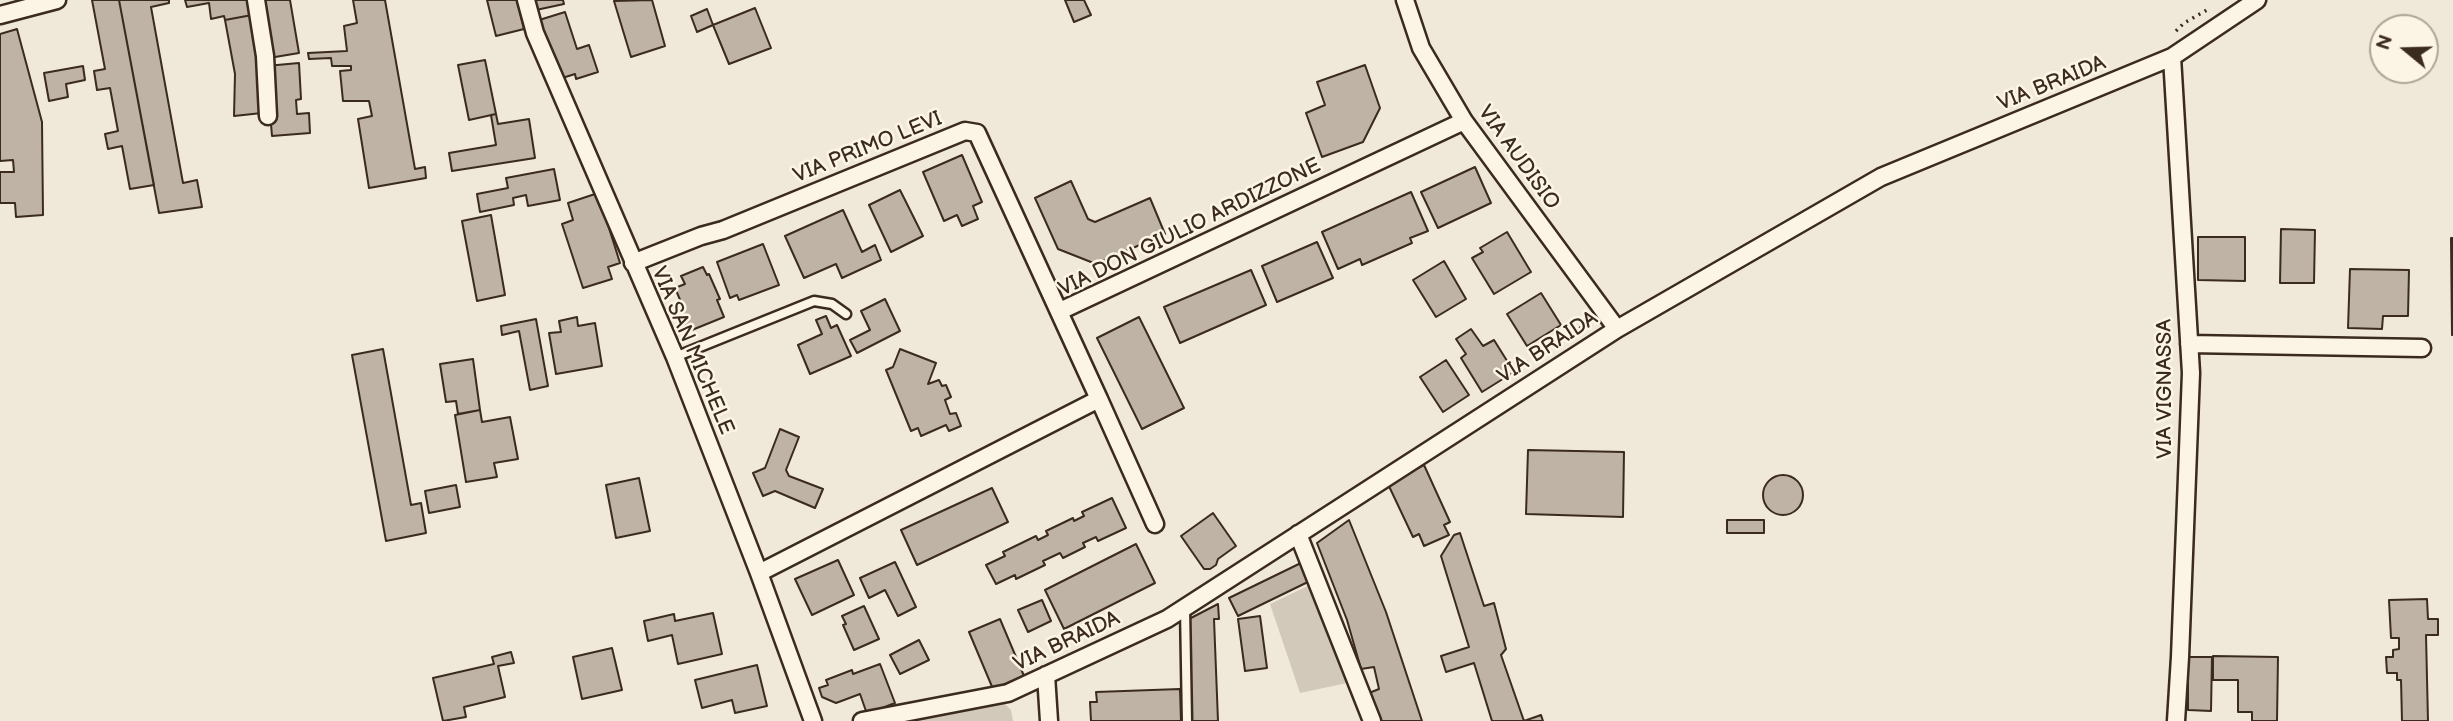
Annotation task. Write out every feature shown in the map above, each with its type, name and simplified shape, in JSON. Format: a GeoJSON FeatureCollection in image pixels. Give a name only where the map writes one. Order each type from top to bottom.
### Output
{"type":"FeatureCollection","features":[{"type":"Feature","properties":{"kind":"street"},"geometry":{"type":"LineString","coordinates":[[0,15],[57,0]]}},
{"type":"Feature","properties":{"kind":"street"},"geometry":{"type":"LineString","coordinates":[[256,0],[265,56],[268,116]]}},
{"type":"Feature","properties":{"kind":"street","name":"VIA SAN MICHELE"},"geometry":{"type":"LineString","coordinates":[[526,0],[536,33],[675,357],[813,721]]}},
{"type":"Feature","properties":{"kind":"street","name":"VIA AUDISIO"},"geometry":{"type":"LineString","coordinates":[[1405,0],[1422,48],[1464,121],[1618,328]]}},
{"type":"Feature","properties":{"kind":"street","name":"VIA BRAIDA"},"geometry":{"type":"LineString","coordinates":[[862,721],[1008,692],[1167,619],[1618,328],[1881,177],[2172,57],[2257,0]]}},
{"type":"Feature","properties":{"kind":"street","name":"VIA VIGNASSA"},"geometry":{"type":"LineString","coordinates":[[2172,57],[2191,373],[2176,721]]}},
{"type":"Feature","properties":{"kind":"street","name":"VIA DON GIULIO ARDIZZONE"},"geometry":{"type":"LineString","coordinates":[[1155,524],[1060,311],[1464,121]]}},
{"type":"Feature","properties":{"kind":"street","name":"VIA PRIMO LEVI"},"geometry":{"type":"LineString","coordinates":[[633,263],[723,230],[964,131],[977,133],[1060,311]]}},
{"type":"Feature","properties":{"kind":"street"},"geometry":{"type":"LineString","coordinates":[[2189,344],[2422,348]]}},
{"type":"Feature","properties":{"kind":"street"},"geometry":{"type":"LineString","coordinates":[[759,573],[1099,399]]}},
{"type":"Feature","properties":{"kind":"street"},"geometry":{"type":"LineString","coordinates":[[1298,534],[1372,721]]}},
{"type":"Feature","properties":{"kind":"street"},"geometry":{"type":"LineString","coordinates":[[1046,675],[1049,721]]}},
{"type":"Feature","properties":{"kind":"lane"},"geometry":{"type":"LineString","coordinates":[[675,357],[814,301],[832,304],[846,314]]}},
{"type":"Feature","properties":{"kind":"lane"},"geometry":{"type":"LineString","coordinates":[[1185,608],[1187,721]]}},
{"type":"Feature","properties":{"kind":"shaded area"},"geometry":{"type":"Polygon","coordinates":[[[1314,583],[1352,682],[1300,693],[1270,604],[1314,583]]]}},
{"type":"Feature","properties":{"kind":"shaded area"},"geometry":{"type":"Polygon","coordinates":[[[1002,701],[1011,710],[1013,721],[887,721],[1002,701]]]}},
{"type":"Feature","properties":{"kind":"building"},"geometry":{"type":"Polygon","coordinates":[[[92,0],[119,0],[154,185],[130,189],[122,146],[108,149],[105,134],[118,131],[110,88],[97,90],[94,71],[105,69],[92,0]]]}},
{"type":"Feature","properties":{"kind":"building"},"geometry":{"type":"Polygon","coordinates":[[[119,0],[169,0],[169,3],[151,7],[183,183],[197,180],[202,207],[159,213],[119,0]]]}},
{"type":"Feature","properties":{"kind":"building"},"geometry":{"type":"Polygon","coordinates":[[[185,0],[249,0],[252,15],[225,20],[224,16],[211,19],[209,3],[187,7],[185,0]]]}},
{"type":"Feature","properties":{"kind":"building"},"geometry":{"type":"Polygon","coordinates":[[[259,0],[290,0],[299,53],[269,58],[259,0]]]}},
{"type":"Feature","properties":{"kind":"building"},"geometry":{"type":"Polygon","coordinates":[[[353,0],[385,0],[415,169],[425,167],[426,178],[369,188],[358,119],[372,116],[369,101],[343,101],[340,71],[351,70],[351,66],[332,66],[331,58],[309,59],[308,53],[347,51],[344,26],[357,23],[353,0]]]}},
{"type":"Feature","properties":{"kind":"building"},"geometry":{"type":"Polygon","coordinates":[[[487,0],[517,0],[524,29],[496,36],[487,0]]]}},
{"type":"Feature","properties":{"kind":"building"},"geometry":{"type":"Polygon","coordinates":[[[534,0],[563,0],[564,4],[536,10],[534,0]]]}},
{"type":"Feature","properties":{"kind":"building"},"geometry":{"type":"Polygon","coordinates":[[[652,0],[665,46],[631,57],[614,1],[652,0]]]}},
{"type":"Feature","properties":{"kind":"building"},"geometry":{"type":"Polygon","coordinates":[[[1065,0],[1084,0],[1091,15],[1074,22],[1065,0]]]}},
{"type":"Feature","properties":{"kind":"building"},"geometry":{"type":"Polygon","coordinates":[[[755,8],[771,48],[729,64],[713,25],[755,8]]]}},
{"type":"Feature","properties":{"kind":"building"},"geometry":{"type":"Polygon","coordinates":[[[707,9],[713,25],[697,32],[691,16],[707,9]]]}},
{"type":"Feature","properties":{"kind":"building"},"geometry":{"type":"Polygon","coordinates":[[[565,12],[577,49],[589,45],[598,72],[576,79],[575,74],[556,80],[536,21],[565,12]]]}},
{"type":"Feature","properties":{"kind":"building"},"geometry":{"type":"Polygon","coordinates":[[[252,15],[263,71],[262,113],[234,116],[235,74],[225,20],[252,15]]]}},
{"type":"Feature","properties":{"kind":"building"},"geometry":{"type":"Polygon","coordinates":[[[17,29],[42,122],[43,215],[16,217],[15,203],[0,203],[0,172],[14,172],[13,160],[0,161],[0,34],[17,29]]]}},
{"type":"Feature","properties":{"kind":"building"},"geometry":{"type":"Polygon","coordinates":[[[485,60],[496,114],[469,120],[458,65],[485,60]]]}},
{"type":"Feature","properties":{"kind":"building"},"geometry":{"type":"Polygon","coordinates":[[[299,63],[301,99],[296,100],[297,114],[309,113],[310,133],[272,136],[266,66],[299,63]]]}},
{"type":"Feature","properties":{"kind":"building"},"geometry":{"type":"Polygon","coordinates":[[[1365,65],[1380,108],[1363,142],[1322,157],[1306,113],[1325,105],[1317,82],[1365,65]]]}},
{"type":"Feature","properties":{"kind":"building"},"geometry":{"type":"Polygon","coordinates":[[[83,66],[85,80],[66,84],[68,97],[49,101],[44,73],[83,66]]]}},
{"type":"Feature","properties":{"kind":"building"},"geometry":{"type":"Polygon","coordinates":[[[496,114],[498,124],[529,119],[535,158],[452,171],[449,153],[496,145],[491,115],[496,114]]]}},
{"type":"Feature","properties":{"kind":"building"},"geometry":{"type":"Polygon","coordinates":[[[962,155],[982,202],[973,206],[978,219],[962,226],[957,215],[944,221],[923,172],[962,155]]]}},
{"type":"Feature","properties":{"kind":"building"},"geometry":{"type":"Polygon","coordinates":[[[1475,167],[1491,203],[1438,228],[1421,192],[1475,167]]]}},
{"type":"Feature","properties":{"kind":"building"},"geometry":{"type":"Polygon","coordinates":[[[554,169],[560,200],[528,206],[526,195],[513,198],[514,205],[480,212],[477,194],[508,188],[506,178],[554,169]]]}},
{"type":"Feature","properties":{"kind":"building"},"geometry":{"type":"Polygon","coordinates":[[[1071,181],[1088,219],[1095,222],[1150,198],[1165,234],[1096,264],[1058,249],[1035,198],[1071,181]]]}},
{"type":"Feature","properties":{"kind":"building"},"geometry":{"type":"Polygon","coordinates":[[[900,190],[923,236],[891,252],[869,205],[900,190]]]}},
{"type":"Feature","properties":{"kind":"building"},"geometry":{"type":"Polygon","coordinates":[[[1411,192],[1428,231],[1410,238],[1412,243],[1362,265],[1360,259],[1338,269],[1322,232],[1411,192]]]}},
{"type":"Feature","properties":{"kind":"building"},"geometry":{"type":"Polygon","coordinates":[[[598,193],[620,263],[608,267],[612,279],[583,288],[562,224],[573,220],[568,203],[598,193]]]}},
{"type":"Feature","properties":{"kind":"building"},"geometry":{"type":"Polygon","coordinates":[[[843,210],[862,252],[875,245],[881,260],[842,278],[836,264],[804,278],[785,236],[843,210]]]}},
{"type":"Feature","properties":{"kind":"building"},"geometry":{"type":"Polygon","coordinates":[[[491,215],[505,295],[477,301],[462,221],[491,215]]]}},
{"type":"Feature","properties":{"kind":"building"},"geometry":{"type":"Polygon","coordinates":[[[2281,229],[2315,230],[2314,283],[2280,283],[2281,229]]]}},
{"type":"Feature","properties":{"kind":"building"},"geometry":{"type":"Polygon","coordinates":[[[1507,232],[1531,272],[1494,294],[1472,258],[1483,252],[1480,248],[1507,232]]]}},
{"type":"Feature","properties":{"kind":"building"},"geometry":{"type":"Polygon","coordinates":[[[2198,237],[2245,237],[2245,281],[2198,280],[2198,237]]]}},
{"type":"Feature","properties":{"kind":"building"},"geometry":{"type":"Polygon","coordinates":[[[2453,238],[2453,335],[2452,335],[2453,238]]]}},
{"type":"Feature","properties":{"kind":"building"},"geometry":{"type":"Polygon","coordinates":[[[1317,242],[1333,278],[1277,302],[1262,266],[1317,242]]]}},
{"type":"Feature","properties":{"kind":"building"},"geometry":{"type":"Polygon","coordinates":[[[763,244],[779,285],[739,300],[737,295],[730,298],[717,262],[763,244]]]}},
{"type":"Feature","properties":{"kind":"building"},"geometry":{"type":"Polygon","coordinates":[[[1444,261],[1466,299],[1436,317],[1413,280],[1444,261]]]}},
{"type":"Feature","properties":{"kind":"building"},"geometry":{"type":"Polygon","coordinates":[[[703,267],[720,299],[717,300],[724,317],[687,330],[676,304],[681,302],[675,288],[685,284],[681,276],[703,267]]]}},
{"type":"Feature","properties":{"kind":"building"},"geometry":{"type":"Polygon","coordinates":[[[2350,269],[2409,270],[2408,316],[2383,316],[2382,329],[2348,328],[2350,269]]]}},
{"type":"Feature","properties":{"kind":"building"},"geometry":{"type":"Polygon","coordinates":[[[1251,270],[1266,305],[1180,343],[1164,307],[1251,270]]]}},
{"type":"Feature","properties":{"kind":"building"},"geometry":{"type":"Polygon","coordinates":[[[1541,293],[1561,325],[1527,346],[1507,314],[1541,293]]]}},
{"type":"Feature","properties":{"kind":"building"},"geometry":{"type":"Polygon","coordinates":[[[885,299],[900,331],[857,353],[850,340],[870,330],[861,311],[885,299]]]}},
{"type":"Feature","properties":{"kind":"building"},"geometry":{"type":"Polygon","coordinates":[[[826,316],[831,328],[837,325],[851,356],[810,374],[798,345],[822,334],[816,320],[826,316]]]}},
{"type":"Feature","properties":{"kind":"building"},"geometry":{"type":"Polygon","coordinates":[[[577,317],[578,326],[595,323],[602,366],[556,374],[549,333],[561,332],[559,321],[577,317]]]}},
{"type":"Feature","properties":{"kind":"building"},"geometry":{"type":"Polygon","coordinates":[[[1139,317],[1184,408],[1142,429],[1097,338],[1139,317]]]}},
{"type":"Feature","properties":{"kind":"building"},"geometry":{"type":"Polygon","coordinates":[[[536,319],[548,386],[530,390],[519,331],[502,335],[501,326],[536,319]]]}},
{"type":"Feature","properties":{"kind":"building"},"geometry":{"type":"Polygon","coordinates":[[[1471,329],[1483,346],[1494,340],[1514,372],[1482,392],[1461,358],[1466,354],[1456,339],[1471,329]]]}},
{"type":"Feature","properties":{"kind":"building"},"geometry":{"type":"Polygon","coordinates":[[[383,349],[411,505],[421,503],[426,533],[386,541],[352,355],[383,349]]]}},
{"type":"Feature","properties":{"kind":"building"},"geometry":{"type":"Polygon","coordinates":[[[900,349],[936,363],[928,384],[939,380],[942,386],[946,385],[951,397],[945,400],[950,414],[956,413],[961,426],[949,431],[946,425],[921,436],[918,428],[911,431],[886,370],[893,367],[900,349]]]}},
{"type":"Feature","properties":{"kind":"building"},"geometry":{"type":"Polygon","coordinates":[[[473,359],[480,410],[458,414],[456,401],[446,402],[440,364],[473,359]]]}},
{"type":"Feature","properties":{"kind":"building"},"geometry":{"type":"Polygon","coordinates":[[[1446,360],[1469,395],[1443,412],[1420,377],[1446,360]]]}},
{"type":"Feature","properties":{"kind":"building"},"geometry":{"type":"Polygon","coordinates":[[[480,410],[482,422],[510,417],[518,459],[494,463],[497,477],[466,482],[455,415],[480,410]]]}},
{"type":"Feature","properties":{"kind":"building"},"geometry":{"type":"Polygon","coordinates":[[[780,429],[799,437],[786,470],[789,476],[823,489],[815,508],[775,491],[763,496],[753,473],[765,468],[780,429]]]}},
{"type":"Feature","properties":{"kind":"building"},"geometry":{"type":"Polygon","coordinates":[[[1528,450],[1624,452],[1623,517],[1526,514],[1528,450]]]}},
{"type":"Feature","properties":{"kind":"building"},"geometry":{"type":"Polygon","coordinates":[[[1424,465],[1450,522],[1444,525],[1449,535],[1424,546],[1419,534],[1413,537],[1387,482],[1424,465]]]}},
{"type":"Feature","properties":{"kind":"building"},"geometry":{"type":"Polygon","coordinates":[[[1783,475],[1791,476],[1797,481],[1802,487],[1802,503],[1797,509],[1791,514],[1783,515],[1775,514],[1769,509],[1764,503],[1763,495],[1764,487],[1769,481],[1775,476],[1783,475]]]}},
{"type":"Feature","properties":{"kind":"building"},"geometry":{"type":"Polygon","coordinates":[[[639,478],[650,531],[616,538],[606,485],[639,478]]]}},
{"type":"Feature","properties":{"kind":"building"},"geometry":{"type":"Polygon","coordinates":[[[456,485],[460,507],[429,513],[425,491],[456,485]]]}},
{"type":"Feature","properties":{"kind":"building"},"geometry":{"type":"Polygon","coordinates":[[[992,488],[1008,522],[917,565],[901,530],[992,488]]]}},
{"type":"Feature","properties":{"kind":"building"},"geometry":{"type":"Polygon","coordinates":[[[1112,498],[1126,528],[1098,541],[1096,537],[1083,543],[1085,547],[1063,558],[1060,553],[1043,561],[1045,565],[1016,579],[1015,575],[996,584],[986,565],[1005,556],[1003,552],[1036,536],[1038,540],[1048,535],[1046,531],[1073,518],[1074,521],[1084,516],[1082,512],[1112,498]]]}},
{"type":"Feature","properties":{"kind":"building"},"geometry":{"type":"Polygon","coordinates":[[[1213,513],[1236,546],[1218,559],[1216,565],[1204,569],[1181,536],[1213,513]]]}},
{"type":"Feature","properties":{"kind":"building"},"geometry":{"type":"Polygon","coordinates":[[[1349,520],[1386,612],[1422,721],[1378,721],[1369,693],[1379,689],[1374,667],[1361,669],[1347,620],[1317,543],[1349,520]]]}},
{"type":"Feature","properties":{"kind":"building"},"geometry":{"type":"Polygon","coordinates":[[[1727,520],[1764,520],[1764,533],[1727,533],[1727,520]]]}},
{"type":"Feature","properties":{"kind":"building"},"geometry":{"type":"Polygon","coordinates":[[[1460,533],[1484,606],[1494,603],[1506,649],[1501,655],[1524,721],[1492,721],[1474,663],[1446,672],[1441,656],[1469,647],[1441,556],[1454,535],[1460,533]]]}},
{"type":"Feature","properties":{"kind":"building"},"geometry":{"type":"Polygon","coordinates":[[[1136,544],[1155,583],[1064,629],[1045,590],[1136,544]]]}},
{"type":"Feature","properties":{"kind":"building"},"geometry":{"type":"Polygon","coordinates":[[[838,560],[854,595],[812,615],[795,579],[838,560]]]}},
{"type":"Feature","properties":{"kind":"building"},"geometry":{"type":"Polygon","coordinates":[[[1305,561],[1314,579],[1238,616],[1229,598],[1305,561]]]}},
{"type":"Feature","properties":{"kind":"building"},"geometry":{"type":"Polygon","coordinates":[[[895,562],[916,607],[898,616],[885,590],[869,598],[860,578],[895,562]]]}},
{"type":"Feature","properties":{"kind":"building"},"geometry":{"type":"Polygon","coordinates":[[[2427,599],[2428,619],[2438,619],[2438,635],[2426,635],[2428,721],[2402,721],[2401,680],[2397,680],[2397,673],[2387,673],[2386,657],[2393,657],[2393,650],[2399,649],[2399,638],[2391,638],[2389,600],[2427,599]]]}},
{"type":"Feature","properties":{"kind":"building"},"geometry":{"type":"Polygon","coordinates":[[[1042,600],[1051,621],[1028,632],[1018,610],[1042,600]]]}},
{"type":"Feature","properties":{"kind":"building"},"geometry":{"type":"Polygon","coordinates":[[[1218,604],[1219,619],[1214,619],[1218,721],[1192,721],[1189,619],[1218,604]]]}},
{"type":"Feature","properties":{"kind":"building"},"geometry":{"type":"Polygon","coordinates":[[[864,606],[879,639],[854,650],[842,616],[864,606]]]}},
{"type":"Feature","properties":{"kind":"building"},"geometry":{"type":"Polygon","coordinates":[[[713,613],[722,654],[678,664],[672,635],[648,641],[644,621],[674,614],[675,621],[713,613]]]}},
{"type":"Feature","properties":{"kind":"building"},"geometry":{"type":"Polygon","coordinates":[[[1260,616],[1267,668],[1245,671],[1238,619],[1260,616]]]}},
{"type":"Feature","properties":{"kind":"building"},"geometry":{"type":"Polygon","coordinates":[[[1000,619],[1024,676],[993,689],[969,632],[1000,619]]]}},
{"type":"Feature","properties":{"kind":"building"},"geometry":{"type":"Polygon","coordinates":[[[919,640],[929,660],[900,674],[890,655],[919,640]]]}},
{"type":"Feature","properties":{"kind":"building"},"geometry":{"type":"Polygon","coordinates":[[[612,648],[622,690],[582,699],[573,657],[612,648]]]}},
{"type":"Feature","properties":{"kind":"building"},"geometry":{"type":"Polygon","coordinates":[[[511,652],[514,663],[498,666],[505,697],[464,707],[466,717],[443,721],[433,678],[494,664],[492,657],[511,652]]]}},
{"type":"Feature","properties":{"kind":"building"},"geometry":{"type":"Polygon","coordinates":[[[2213,656],[2278,657],[2277,721],[2252,721],[2252,712],[2238,712],[2238,680],[2213,680],[2213,656]]]}},
{"type":"Feature","properties":{"kind":"building"},"geometry":{"type":"Polygon","coordinates":[[[2188,657],[2212,657],[2211,711],[2188,710],[2188,657]]]}},
{"type":"Feature","properties":{"kind":"building"},"geometry":{"type":"Polygon","coordinates":[[[880,664],[895,703],[867,714],[860,694],[836,703],[822,697],[819,688],[828,685],[826,680],[852,670],[853,674],[880,664]]]}},
{"type":"Feature","properties":{"kind":"building"},"geometry":{"type":"Polygon","coordinates":[[[757,665],[767,706],[735,713],[732,700],[702,708],[695,680],[757,665]]]}},
{"type":"Feature","properties":{"kind":"building"},"geometry":{"type":"Polygon","coordinates":[[[1180,689],[1181,721],[1091,721],[1090,702],[1097,702],[1096,692],[1180,689]]]}},
{"type":"Feature","properties":{"kind":"building"},"geometry":{"type":"Polygon","coordinates":[[[1541,715],[1543,721],[1524,721],[1541,715]]]}}]}
